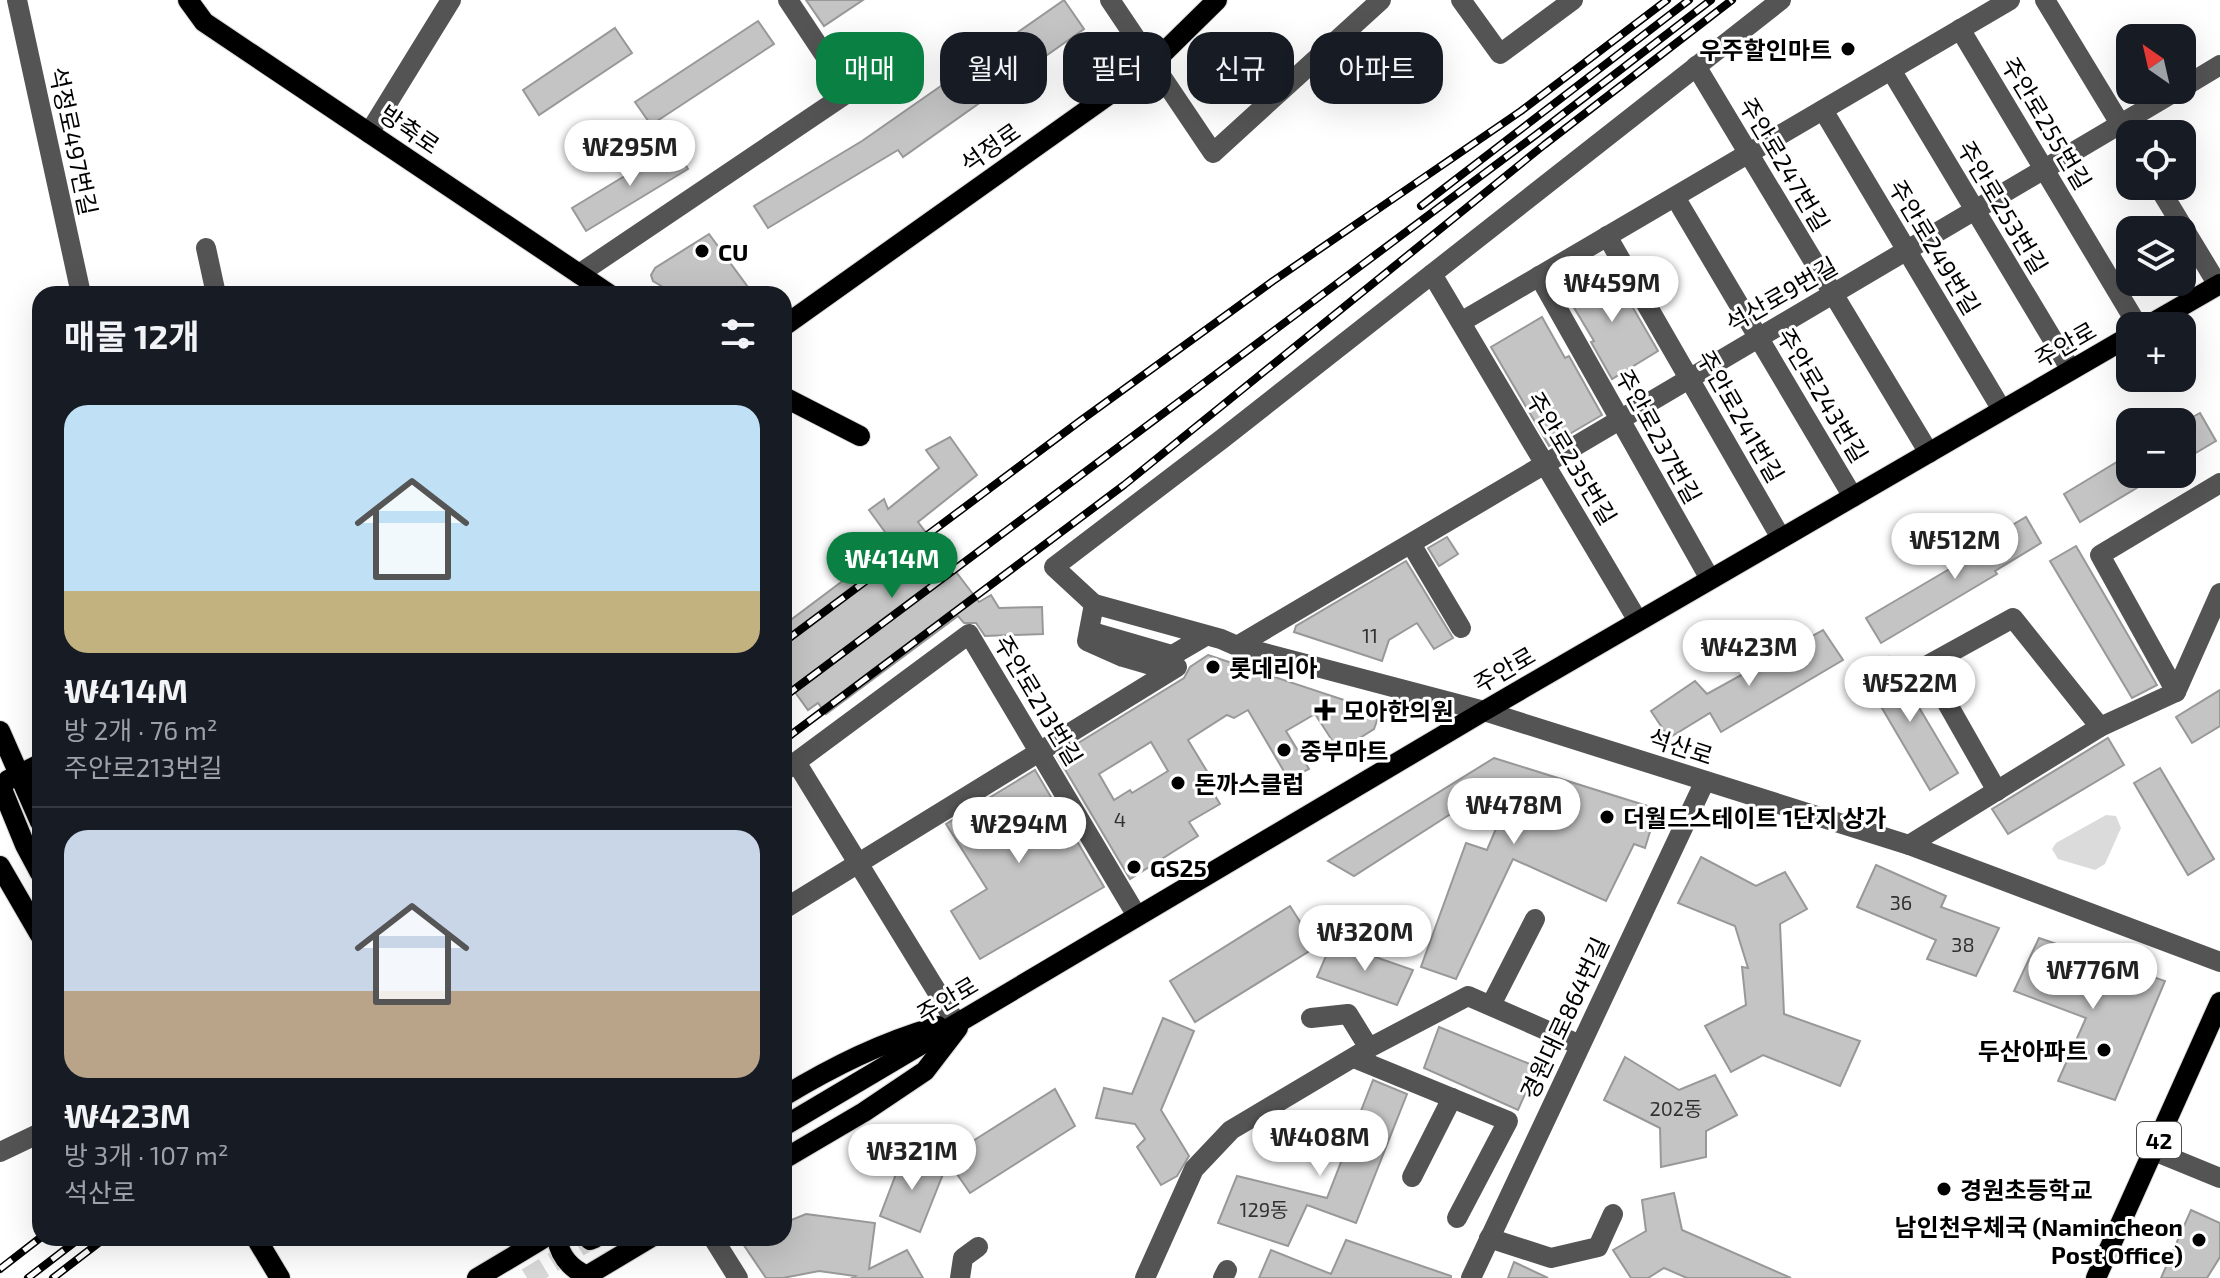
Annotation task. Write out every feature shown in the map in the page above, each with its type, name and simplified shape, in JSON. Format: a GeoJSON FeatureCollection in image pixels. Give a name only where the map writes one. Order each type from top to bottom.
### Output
{"type":"FeatureCollection","features":[{"type":"Feature","properties":{"kind":"main road","name":"방축로"},"geometry":{"type":"LineString","coordinates":[[188,0],[204,22],[597,286]]}},
{"type":"Feature","properties":{"kind":"main road","name":"석정로"},"geometry":{"type":"LineString","coordinates":[[1171,45],[1217,0]]}},
{"type":"Feature","properties":{"kind":"main road","name":"석정로"},"geometry":{"type":"LineString","coordinates":[[792,320],[1096,104]]}},
{"type":"Feature","properties":{"kind":"main road"},"geometry":{"type":"LineString","coordinates":[[2173,312],[2218,288]]}},
{"type":"Feature","properties":{"kind":"main road","name":"주안로"},"geometry":{"type":"LineString","coordinates":[[792,1121],[1484,711],[2116,344]]}},
{"type":"Feature","properties":{"kind":"main road"},"geometry":{"type":"LineString","coordinates":[[792,401],[860,436]]}},
{"type":"Feature","properties":{"kind":"main road"},"geometry":{"type":"LineString","coordinates":[[0,731],[6,781],[25,845],[32,858]]}},
{"type":"Feature","properties":{"kind":"main road"},"geometry":{"type":"LineString","coordinates":[[6,781],[32,768]]}},
{"type":"Feature","properties":{"kind":"main road"},"geometry":{"type":"LineString","coordinates":[[6,781],[32,812]]}},
{"type":"Feature","properties":{"kind":"main road"},"geometry":{"type":"LineString","coordinates":[[0,866],[32,921]]}},
{"type":"Feature","properties":{"kind":"main road","name":"42"},"geometry":{"type":"LineString","coordinates":[[2096,1278],[2220,1002]]}},
{"type":"Feature","properties":{"kind":"main road"},"geometry":{"type":"LineString","coordinates":[[792,1091],[839,1063],[897,1038],[960,1020]]}},
{"type":"Feature","properties":{"kind":"main road"},"geometry":{"type":"LineString","coordinates":[[792,1154],[925,1071],[960,1020]]}},
{"type":"Feature","properties":{"kind":"main road"},"geometry":{"type":"LineString","coordinates":[[260,1246],[280,1278]]}},
{"type":"Feature","properties":{"kind":"main road"},"geometry":{"type":"LineString","coordinates":[[477,1278],[531,1246]]}},
{"type":"Feature","properties":{"kind":"main road"},"geometry":{"type":"LineString","coordinates":[[559,1246],[566,1261],[585,1277],[637,1246]]}},
{"type":"Feature","properties":{"kind":"street","name":"석정로497번길"},"geometry":{"type":"LineString","coordinates":[[17,0],[79,286]]}},
{"type":"Feature","properties":{"kind":"street"},"geometry":{"type":"LineString","coordinates":[[369,133],[451,0]]}},
{"type":"Feature","properties":{"kind":"street"},"geometry":{"type":"LineString","coordinates":[[579,274],[849,92],[788,0]]}},
{"type":"Feature","properties":{"kind":"street"},"geometry":{"type":"LineString","coordinates":[[1110,0],[1131,32]]}},
{"type":"Feature","properties":{"kind":"street"},"geometry":{"type":"LineString","coordinates":[[1171,92],[1213,153],[1381,0]]}},
{"type":"Feature","properties":{"kind":"street"},"geometry":{"type":"LineString","coordinates":[[1461,0],[1500,54],[1573,0]]}},
{"type":"Feature","properties":{"kind":"street"},"geometry":{"type":"LineString","coordinates":[[1222,640],[1172,655],[1154,666],[1087,641],[1094,604],[1054,567],[1781,0]]}},
{"type":"Feature","properties":{"kind":"street"},"geometry":{"type":"LineString","coordinates":[[1461,322],[2010,0]]}},
{"type":"Feature","properties":{"kind":"street"},"geometry":{"type":"LineString","coordinates":[[2045,0],[2118,120]]}},
{"type":"Feature","properties":{"kind":"street","name":"주안로255번길"},"geometry":{"type":"LineString","coordinates":[[1960,29],[2130,312]]}},
{"type":"Feature","properties":{"kind":"street","name":"석산로9번길"},"geometry":{"type":"LineString","coordinates":[[2196,79],[2220,65]]}},
{"type":"Feature","properties":{"kind":"street","name":"주안로247번길"},"geometry":{"type":"LineString","coordinates":[[1696,66],[1929,453]]}},
{"type":"Feature","properties":{"kind":"street","name":"주안로253번길"},"geometry":{"type":"LineString","coordinates":[[1891,70],[2071,370]]}},
{"type":"Feature","properties":{"kind":"street","name":"석산로9번길"},"geometry":{"type":"LineString","coordinates":[[2140,120],[2161,104]]}},
{"type":"Feature","properties":{"kind":"street","name":"주안로249번길"},"geometry":{"type":"LineString","coordinates":[[1823,110],[2002,410]]}},
{"type":"Feature","properties":{"kind":"street","name":"석산로9번길"},"geometry":{"type":"LineString","coordinates":[[1222,640],[1411,544],[2044,169],[2116,136]]}},
{"type":"Feature","properties":{"kind":"street","name":"주안로243번길"},"geometry":{"type":"LineString","coordinates":[[1675,197],[1853,497]]}},
{"type":"Feature","properties":{"kind":"street"},"geometry":{"type":"LineString","coordinates":[[2166,200],[2218,288]]}},
{"type":"Feature","properties":{"kind":"street","name":"주안로241번길"},"geometry":{"type":"LineString","coordinates":[[1607,236],[1781,538]]}},
{"type":"Feature","properties":{"kind":"street"},"geometry":{"type":"LineString","coordinates":[[206,248],[214,286]]}},
{"type":"Feature","properties":{"kind":"street","name":"주안로235번길"},"geometry":{"type":"LineString","coordinates":[[1432,274],[1638,621]]}},
{"type":"Feature","properties":{"kind":"street","name":"주안로237번길"},"geometry":{"type":"LineString","coordinates":[[1539,276],[1710,579]]}},
{"type":"Feature","properties":{"kind":"street"},"geometry":{"type":"LineString","coordinates":[[2176,692],[2100,555],[2220,483]]}},
{"type":"Feature","properties":{"kind":"street"},"geometry":{"type":"LineString","coordinates":[[1411,544],[1461,628]]}},
{"type":"Feature","properties":{"kind":"street"},"geometry":{"type":"LineString","coordinates":[[1909,845],[2100,727],[2176,692],[2220,593]]}},
{"type":"Feature","properties":{"kind":"street","name":"석산로"},"geometry":{"type":"LineString","coordinates":[[1094,604],[1484,711],[1909,845],[2220,962]]}},
{"type":"Feature","properties":{"kind":"street"},"geometry":{"type":"LineString","coordinates":[[1997,791],[1926,666],[2013,618],[2100,727]]}},
{"type":"Feature","properties":{"kind":"street","name":"주안로213번길"},"geometry":{"type":"LineString","coordinates":[[792,765],[969,634],[1137,916]]}},
{"type":"Feature","properties":{"kind":"street"},"geometry":{"type":"LineString","coordinates":[[792,904],[1222,640]]}},
{"type":"Feature","properties":{"kind":"street"},"geometry":{"type":"LineString","coordinates":[[792,769],[960,1020]]}},
{"type":"Feature","properties":{"kind":"street","name":"경원대로864번길"},"geometry":{"type":"LineString","coordinates":[[1471,1278],[1705,781]]}},
{"type":"Feature","properties":{"kind":"street"},"geometry":{"type":"LineString","coordinates":[[1491,1005],[1535,919]]}},
{"type":"Feature","properties":{"kind":"street"},"geometry":{"type":"LineString","coordinates":[[1155,1269],[1194,1169],[1231,1130],[1362,1053],[1468,996],[1580,1045]]}},
{"type":"Feature","properties":{"kind":"street"},"geometry":{"type":"LineString","coordinates":[[1311,1018],[1348,1014],[1362,1053],[1452,1098],[1508,1121],[1457,1218]]}},
{"type":"Feature","properties":{"kind":"street"},"geometry":{"type":"LineString","coordinates":[[1412,1177],[1452,1098]]}},
{"type":"Feature","properties":{"kind":"street"},"geometry":{"type":"LineString","coordinates":[[0,1152],[32,1137]]}},
{"type":"Feature","properties":{"kind":"street"},"geometry":{"type":"LineString","coordinates":[[2154,1151],[2220,1178]]}},
{"type":"Feature","properties":{"kind":"street"},"geometry":{"type":"LineString","coordinates":[[1489,1238],[1551,1258],[1598,1247],[1613,1214]]}},
{"type":"Feature","properties":{"kind":"street"},"geometry":{"type":"LineString","coordinates":[[718,1246],[738,1278]]}},
{"type":"Feature","properties":{"kind":"street"},"geometry":{"type":"LineString","coordinates":[[960,1278],[963,1258],[978,1247]]}},
{"type":"Feature","properties":{"kind":"shaded area"},"geometry":{"type":"Polygon","coordinates":[[[2106,815],[2116,816],[2121,828],[2105,864],[2095,870],[2058,859],[2052,849],[2056,843],[2106,815]]]}},
{"type":"Feature","properties":{"kind":"building"},"geometry":{"type":"Polygon","coordinates":[[[806,0],[863,0],[824,26],[806,0]]]}},
{"type":"Feature","properties":{"kind":"building"},"geometry":{"type":"Polygon","coordinates":[[[1064,0],[1084,29],[1063,32],[1063,44],[1047,55],[1047,32],[1018,32],[1064,0]]]}},
{"type":"Feature","properties":{"kind":"building"},"geometry":{"type":"Polygon","coordinates":[[[758,21],[774,44],[651,125],[635,102],[758,21]]]}},
{"type":"Feature","properties":{"kind":"building"},"geometry":{"type":"Polygon","coordinates":[[[615,28],[632,53],[539,115],[523,90],[615,28]]]}},
{"type":"Feature","properties":{"kind":"building"},"geometry":{"type":"Polygon","coordinates":[[[940,87],[940,104],[978,104],[903,157],[898,150],[768,228],[754,206],[862,141],[915,104],[924,104],[924,98],[940,87]]]}},
{"type":"Feature","properties":{"kind":"building"},"geometry":{"type":"Polygon","coordinates":[[[674,146],[688,169],[586,231],[572,208],[674,146]]]}},
{"type":"Feature","properties":{"kind":"building","name":"CU"},"geometry":{"type":"Polygon","coordinates":[[[709,234],[747,286],[661,286],[653,281],[651,275],[655,268],[709,234]]]}},
{"type":"Feature","properties":{"kind":"building"},"geometry":{"type":"Polygon","coordinates":[[[1611,270],[1658,351],[1612,379],[1567,296],[1611,270]]]}},
{"type":"Feature","properties":{"kind":"building"},"geometry":{"type":"Polygon","coordinates":[[[1542,317],[1565,358],[1569,356],[1602,415],[1549,446],[1491,347],[1542,317]]]}},
{"type":"Feature","properties":{"kind":"building"},"geometry":{"type":"Polygon","coordinates":[[[2200,413],[2216,441],[2196,453],[2196,415],[2200,413]]]}},
{"type":"Feature","properties":{"kind":"building"},"geometry":{"type":"Polygon","coordinates":[[[950,437],[977,475],[918,522],[979,602],[991,595],[999,608],[1042,607],[1043,634],[985,636],[976,623],[964,623],[958,616],[826,714],[818,703],[808,710],[792,688],[792,619],[893,543],[869,510],[884,499],[888,509],[939,468],[926,450],[950,437]]]}},
{"type":"Feature","properties":{"kind":"building"},"geometry":{"type":"Polygon","coordinates":[[[2116,462],[2116,488],[2137,488],[2080,522],[2064,494],[2116,462]]]}},
{"type":"Feature","properties":{"kind":"building"},"geometry":{"type":"Polygon","coordinates":[[[2026,517],[2041,543],[1995,571],[1997,574],[1881,643],[1866,618],[1975,554],[1972,549],[2026,517]]]}},
{"type":"Feature","properties":{"kind":"building"},"geometry":{"type":"Polygon","coordinates":[[[1447,537],[1458,554],[1439,566],[1428,548],[1447,537]]]}},
{"type":"Feature","properties":{"kind":"building"},"geometry":{"type":"Polygon","coordinates":[[[2076,546],[2157,685],[2132,698],[2050,561],[2076,546]]]}},
{"type":"Feature","properties":{"kind":"building"},"geometry":{"type":"Polygon","coordinates":[[[1406,561],[1453,638],[1434,649],[1417,623],[1389,640],[1382,661],[1294,632],[1296,626],[1406,561]]]}},
{"type":"Feature","properties":{"kind":"building"},"geometry":{"type":"Polygon","coordinates":[[[1823,630],[1843,660],[1721,732],[1710,713],[1669,738],[1651,711],[1695,681],[1707,694],[1823,630]]]}},
{"type":"Feature","properties":{"kind":"building"},"geometry":{"type":"Polygon","coordinates":[[[1208,655],[1380,712],[1374,729],[1339,751],[1315,714],[1286,731],[1309,769],[1289,780],[1248,710],[1234,718],[1227,715],[1188,740],[1208,773],[1203,776],[1220,804],[1189,822],[1198,836],[1130,879],[1057,756],[1184,678],[1190,667],[1208,655]],[[1151,742],[1099,774],[1114,800],[1168,771],[1151,742]]]}},
{"type":"Feature","properties":{"kind":"building"},"geometry":{"type":"Polygon","coordinates":[[[1889,657],[1958,773],[1930,790],[1862,674],[1889,657]]]}},
{"type":"Feature","properties":{"kind":"building"},"geometry":{"type":"Polygon","coordinates":[[[2220,690],[2220,726],[2192,743],[2176,717],[2220,690]]]}},
{"type":"Feature","properties":{"kind":"building"},"geometry":{"type":"Polygon","coordinates":[[[2108,738],[2124,765],[2008,834],[1992,809],[2108,738]]]}},
{"type":"Feature","properties":{"kind":"building"},"geometry":{"type":"Polygon","coordinates":[[[1494,758],[1657,809],[1645,848],[1634,844],[1606,901],[1513,859],[1456,979],[1421,967],[1466,843],[1487,850],[1509,798],[1488,790],[1354,876],[1328,861],[1494,758]]]}},
{"type":"Feature","properties":{"kind":"building"},"geometry":{"type":"Polygon","coordinates":[[[2160,768],[2214,859],[2188,875],[2134,783],[2160,768]]]}},
{"type":"Feature","properties":{"kind":"building"},"geometry":{"type":"Polygon","coordinates":[[[1035,770],[1104,887],[980,959],[951,911],[987,889],[946,824],[1035,770]]]}},
{"type":"Feature","properties":{"kind":"building"},"geometry":{"type":"Polygon","coordinates":[[[1701,857],[1756,886],[1785,872],[1807,909],[1780,924],[1784,1014],[1860,1041],[1840,1086],[1763,1055],[1731,1072],[1705,1026],[1746,1005],[1742,967],[1748,968],[1735,926],[1678,903],[1701,857]]]}},
{"type":"Feature","properties":{"kind":"building"},"geometry":{"type":"Polygon","coordinates":[[[1876,865],[1946,896],[1941,907],[1999,928],[1976,976],[1927,959],[1936,940],[1857,907],[1876,865]]]}},
{"type":"Feature","properties":{"kind":"building"},"geometry":{"type":"Polygon","coordinates":[[[1290,906],[1316,947],[1195,1022],[1170,981],[1290,906]]]}},
{"type":"Feature","properties":{"kind":"building","name":"두산아파트"},"geometry":{"type":"Polygon","coordinates":[[[2039,938],[2165,981],[2115,1100],[2058,1081],[2086,1018],[2014,991],[2039,938]]]}},
{"type":"Feature","properties":{"kind":"building"},"geometry":{"type":"Polygon","coordinates":[[[1332,942],[1413,970],[1397,1005],[1317,977],[1332,942]]]}},
{"type":"Feature","properties":{"kind":"building"},"geometry":{"type":"Polygon","coordinates":[[[1163,1018],[1194,1031],[1161,1110],[1189,1156],[1177,1176],[1161,1185],[1137,1147],[1145,1139],[1135,1124],[1096,1118],[1104,1088],[1132,1094],[1163,1018]]]}},
{"type":"Feature","properties":{"kind":"building"},"geometry":{"type":"Polygon","coordinates":[[[1439,1027],[1537,1067],[1518,1110],[1424,1068],[1439,1027]]]}},
{"type":"Feature","properties":{"kind":"building"},"geometry":{"type":"Polygon","coordinates":[[[1625,1057],[1679,1090],[1715,1075],[1737,1115],[1706,1131],[1706,1157],[1661,1167],[1660,1128],[1604,1100],[1625,1057]]]}},
{"type":"Feature","properties":{"kind":"building"},"geometry":{"type":"Polygon","coordinates":[[[1373,1080],[1407,1094],[1356,1223],[1307,1205],[1288,1246],[1218,1223],[1237,1176],[1327,1198],[1373,1080]]]}},
{"type":"Feature","properties":{"kind":"building"},"geometry":{"type":"Polygon","coordinates":[[[1055,1089],[1075,1126],[970,1193],[946,1158],[1055,1089]]]}},
{"type":"Feature","properties":{"kind":"building"},"geometry":{"type":"Polygon","coordinates":[[[904,1153],[945,1169],[920,1232],[880,1216],[904,1153]]]}},
{"type":"Feature","properties":{"kind":"building"},"geometry":{"type":"Polygon","coordinates":[[[1674,1193],[1682,1230],[1791,1278],[1687,1278],[1664,1268],[1648,1278],[1631,1278],[1613,1250],[1646,1231],[1642,1200],[1674,1193]]]}},
{"type":"Feature","properties":{"kind":"building","name":"남인천우체국 (Namincheon Post Office)"},"geometry":{"type":"Polygon","coordinates":[[[2191,1210],[2220,1223],[2220,1257],[2207,1278],[2161,1278],[2191,1210]]]}},
{"type":"Feature","properties":{"kind":"building"},"geometry":{"type":"Polygon","coordinates":[[[806,1214],[875,1223],[869,1269],[907,1250],[923,1278],[851,1278],[855,1276],[819,1271],[766,1278],[744,1246],[792,1246],[792,1220],[806,1214]]]}},
{"type":"Feature","properties":{"kind":"building"},"geometry":{"type":"Polygon","coordinates":[[[1346,1240],[1451,1278],[1259,1278],[1271,1250],[1331,1274],[1346,1240]]]}},
{"type":"Feature","properties":{"kind":"building"},"geometry":{"type":"Polygon","coordinates":[[[1514,1262],[1548,1278],[1508,1278],[1514,1262]]]}},
{"type":"Feature","properties":{"kind":"tunnel"},"geometry":{"type":"LineString","coordinates":[[527,1278],[580,1246]]}},
{"type":"Feature","properties":{"kind":"railway"},"geometry":{"type":"LineString","coordinates":[[792,636],[1080,421],[1273,281],[1521,111],[1667,0]]}},
{"type":"Feature","properties":{"kind":"railway"},"geometry":{"type":"LineString","coordinates":[[1421,206],[1689,0]]}},
{"type":"Feature","properties":{"kind":"railway"},"geometry":{"type":"LineString","coordinates":[[792,691],[1537,134],[1711,0]]}},
{"type":"Feature","properties":{"kind":"railway"},"geometry":{"type":"LineString","coordinates":[[792,734],[1124,485],[1544,145],[1732,0]]}},
{"type":"Feature","properties":{"kind":"railway"},"geometry":{"type":"LineString","coordinates":[[0,1269],[32,1244]]}},
{"type":"Feature","properties":{"kind":"railway"},"geometry":{"type":"LineString","coordinates":[[28,1278],[70,1246]]}},
{"type":"Feature","properties":{"kind":"railway"},"geometry":{"type":"LineString","coordinates":[[53,1278],[95,1246]]}},
{"type":"Feature","properties":{"kind":"place","name":"우주할인마트"},"geometry":{"type":"Point","coordinates":[1848,49]}},
{"type":"Feature","properties":{"kind":"place","name":"CU"},"geometry":{"type":"Point","coordinates":[702,251]}},
{"type":"Feature","properties":{"kind":"place","name":"롯데리아"},"geometry":{"type":"Point","coordinates":[1213,667]}},
{"type":"Feature","properties":{"kind":"place","name":"모아한의원"},"geometry":{"type":"Point","coordinates":[1325,710]}},
{"type":"Feature","properties":{"kind":"place","name":"중부마트"},"geometry":{"type":"Point","coordinates":[1284,750]}},
{"type":"Feature","properties":{"kind":"place","name":"돈까스클럽"},"geometry":{"type":"Point","coordinates":[1178,783]}},
{"type":"Feature","properties":{"kind":"place","name":"더월드스테이트 1단지 상가"},"geometry":{"type":"Point","coordinates":[1607,817]}},
{"type":"Feature","properties":{"kind":"place","name":"GS25"},"geometry":{"type":"Point","coordinates":[1134,867]}},
{"type":"Feature","properties":{"kind":"place","name":"두산아파트"},"geometry":{"type":"Point","coordinates":[2104,1050]}},
{"type":"Feature","properties":{"kind":"place","name":"경원초등학교"},"geometry":{"type":"Point","coordinates":[1944,1189]}},
{"type":"Feature","properties":{"kind":"place","name":"남인천우체국 (Namincheon Post Office)"},"geometry":{"type":"Point","coordinates":[2199,1240]}}]}
